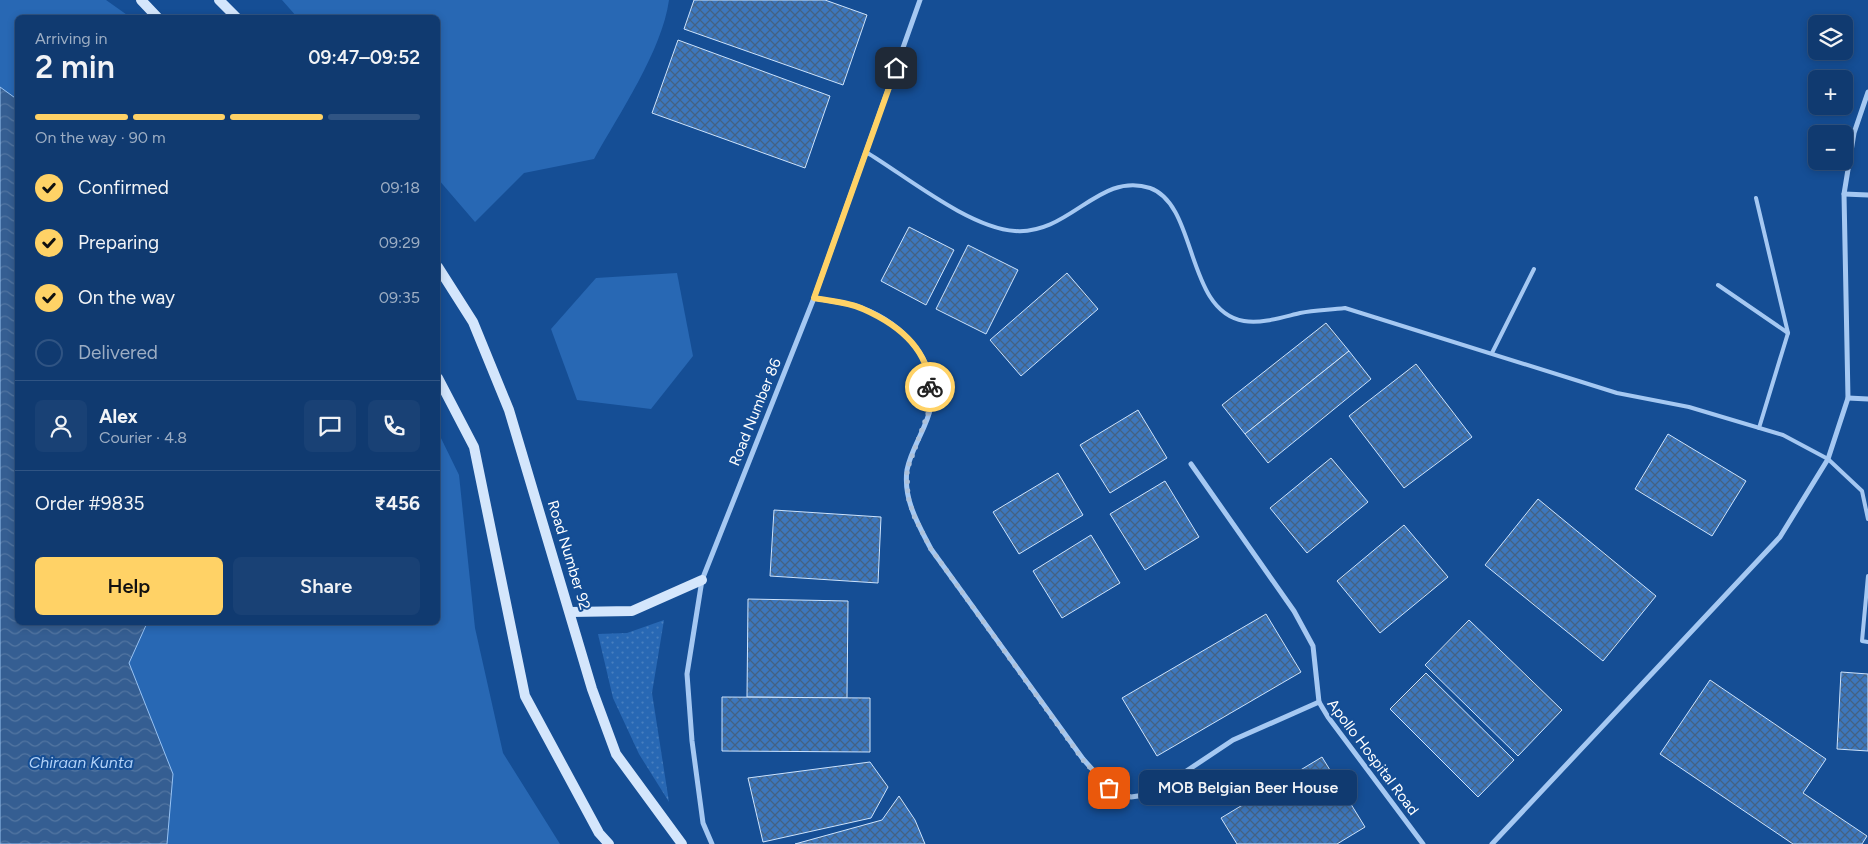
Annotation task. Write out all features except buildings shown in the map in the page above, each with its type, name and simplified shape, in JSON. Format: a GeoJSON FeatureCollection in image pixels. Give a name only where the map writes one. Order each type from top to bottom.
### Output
{"type":"FeatureCollection","features":[{"type":"Feature","properties":{"kind":"main road"},"geometry":{"type":"LineString","coordinates":[[141,0],[155,15]]}},
{"type":"Feature","properties":{"kind":"main road"},"geometry":{"type":"LineString","coordinates":[[219,0],[234,15]]}},
{"type":"Feature","properties":{"kind":"main road","name":"Road Number 92"},"geometry":{"type":"LineString","coordinates":[[440,270],[473,322],[509,410],[592,689],[616,754],[682,844]]}},
{"type":"Feature","properties":{"kind":"main road"},"geometry":{"type":"LineString","coordinates":[[440,382],[474,447],[525,696],[599,833],[609,844]]}},
{"type":"Feature","properties":{"kind":"main road"},"geometry":{"type":"LineString","coordinates":[[570,612],[632,611],[702,580]]}},
{"type":"Feature","properties":{"kind":"street","name":"Road Number 86"},"geometry":{"type":"LineString","coordinates":[[712,844],[703,822],[692,742],[687,674],[702,580],[814,298],[920,0]]}},
{"type":"Feature","properties":{"kind":"street"},"geometry":{"type":"LineString","coordinates":[[1492,844],[1780,537],[1828,458],[1848,398],[1844,194],[1854,133],[1868,92]]}},
{"type":"Feature","properties":{"kind":"street"},"geometry":{"type":"LineString","coordinates":[[1844,194],[1868,195]]}},
{"type":"Feature","properties":{"kind":"street","name":"Apollo Hospital Road"},"geometry":{"type":"LineString","coordinates":[[814,298],[862,308],[904,333],[923,356],[930,382],[931,405],[907,470],[908,497],[914,516],[936,556],[1083,760],[1109,788],[1131,797],[1152,794],[1233,740],[1320,702],[1328,717],[1423,844]]}},
{"type":"Feature","properties":{"kind":"street"},"geometry":{"type":"LineString","coordinates":[[1848,398],[1868,399]]}},
{"type":"Feature","properties":{"kind":"street"},"geometry":{"type":"LineString","coordinates":[[1192,464],[1294,611],[1312,646],[1320,702]]}},
{"type":"Feature","properties":{"kind":"lane"},"geometry":{"type":"LineString","coordinates":[[866,152],[963,213],[1001,229],[1017,231],[1051,226],[1110,189],[1129,184],[1152,189],[1168,202],[1185,233],[1207,292],[1214,304],[1230,316],[1245,321],[1274,320],[1302,313],[1345,308],[1617,393],[1689,407],[1783,435],[1828,458],[1862,491],[1868,519]]}},
{"type":"Feature","properties":{"kind":"lane"},"geometry":{"type":"LineString","coordinates":[[1756,198],[1788,333],[1759,428]]}},
{"type":"Feature","properties":{"kind":"lane"},"geometry":{"type":"LineString","coordinates":[[1492,353],[1534,269]]}},
{"type":"Feature","properties":{"kind":"lane"},"geometry":{"type":"LineString","coordinates":[[1718,285],[1788,333]]}},
{"type":"Feature","properties":{"kind":"lane"},"geometry":{"type":"LineString","coordinates":[[1868,576],[1862,642],[1868,642]]}},
{"type":"Feature","properties":{"kind":"shaded area"},"geometry":{"type":"Polygon","coordinates":[[[0,0],[106,0],[127,15],[15,15],[15,625],[440,625],[440,436],[459,475],[475,628],[503,753],[560,844],[0,844],[0,0]]]}},
{"type":"Feature","properties":{"kind":"shaded area"},"geometry":{"type":"Polygon","coordinates":[[[282,0],[669,0],[665,20],[649,61],[594,159],[524,173],[475,222],[440,181],[440,15],[295,15],[282,0]]]}},
{"type":"Feature","properties":{"kind":"shaded area"},"geometry":{"type":"Polygon","coordinates":[[[677,273],[693,356],[651,409],[577,400],[551,329],[596,278],[677,273]]]}},
{"type":"Feature","properties":{"kind":"shaded area"},"geometry":{"type":"Polygon","coordinates":[[[664,620],[652,693],[669,802],[639,754],[613,698],[598,634],[627,633],[664,620]]]}},
{"type":"Feature","properties":{"kind":"water","name":"Chiraan Kunta"},"geometry":{"type":"Polygon","coordinates":[[[0,87],[15,98],[15,625],[146,625],[129,663],[173,774],[167,844],[0,844],[0,87]]]}},
{"type":"Feature","properties":{"kind":"way so far"},"geometry":{"type":"LineString","coordinates":[[930,387],[931,405],[907,470],[908,497],[914,516],[931,549],[1083,760],[1109,788]]}},
{"type":"Feature","properties":{"kind":"place","name":"MOB Belgian Beer House"},"geometry":{"type":"Point","coordinates":[1109,788]}},
{"type":"Feature","properties":{"kind":"route"},"geometry":{"type":"LineString","coordinates":[[896,68],[814,298],[862,308],[904,333],[923,356],[930,387]]}}]}
